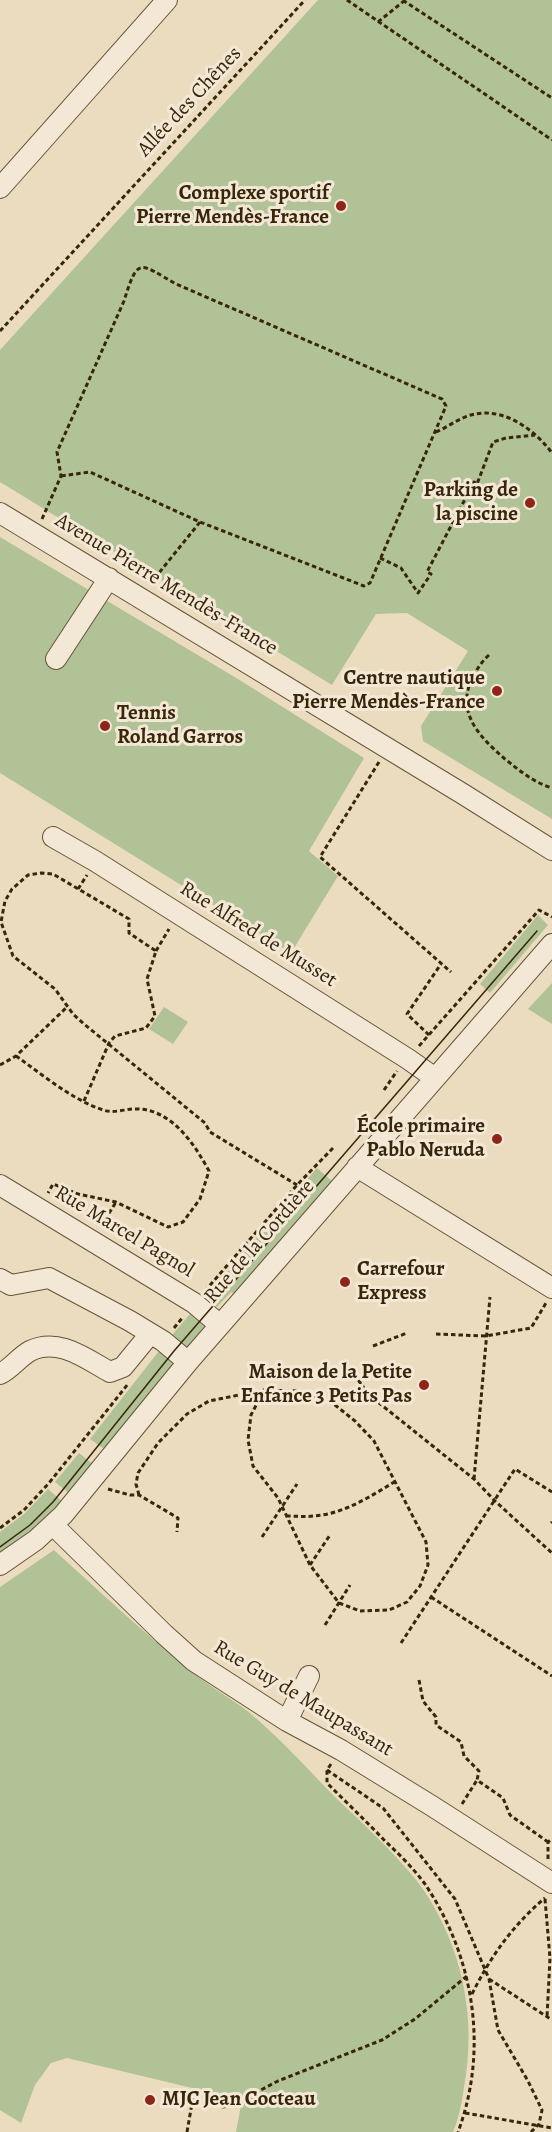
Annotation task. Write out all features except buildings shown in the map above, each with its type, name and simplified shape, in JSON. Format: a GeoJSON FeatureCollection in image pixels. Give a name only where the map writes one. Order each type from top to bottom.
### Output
{"type":"FeatureCollection","features":[{"type":"Feature","properties":{"kind":"street"},"geometry":{"type":"LineString","coordinates":[[0,188],[166,0]]}},
{"type":"Feature","properties":{"kind":"street","name":"Avenue Pierre Mendès-France"},"geometry":{"type":"LineString","coordinates":[[0,513],[552,850]]}},
{"type":"Feature","properties":{"kind":"street"},"geometry":{"type":"LineString","coordinates":[[56,659],[108,578]]}},
{"type":"Feature","properties":{"kind":"street","name":"Rue Alfred de Musset"},"geometry":{"type":"LineString","coordinates":[[53,837],[179,914],[435,1078]]}},
{"type":"Feature","properties":{"kind":"street","name":"Rue de la Cordière"},"geometry":{"type":"LineString","coordinates":[[0,1565],[19,1553],[53,1525],[188,1362],[552,944]]}},
{"type":"Feature","properties":{"kind":"street"},"geometry":{"type":"LineString","coordinates":[[357,1167],[549,1295]]}},
{"type":"Feature","properties":{"kind":"street","name":"Rue Marcel Pagnol"},"geometry":{"type":"LineString","coordinates":[[0,1185],[194,1303],[220,1325]]}},
{"type":"Feature","properties":{"kind":"street"},"geometry":{"type":"LineString","coordinates":[[0,1279],[10,1285],[49,1278],[150,1334],[188,1362]]}},
{"type":"Feature","properties":{"kind":"street"},"geometry":{"type":"LineString","coordinates":[[0,1374],[29,1352],[44,1346],[62,1346],[110,1372],[123,1366],[150,1334]]}},
{"type":"Feature","properties":{"kind":"street","name":"Rue Guy de Maupassant"},"geometry":{"type":"LineString","coordinates":[[53,1525],[194,1661],[287,1721],[341,1750],[548,1880]]}},
{"type":"Feature","properties":{"kind":"street"},"geometry":{"type":"LineString","coordinates":[[287,1721],[309,1676]]}},
{"type":"Feature","properties":{"kind":"path","name":"Allée des Chênes"},"geometry":{"type":"LineString","coordinates":[[0,331],[305,0]]}},
{"type":"Feature","properties":{"kind":"path"},"geometry":{"type":"LineString","coordinates":[[347,0],[552,140]]}},
{"type":"Feature","properties":{"kind":"path"},"geometry":{"type":"LineString","coordinates":[[378,22],[405,1],[552,98]]}},
{"type":"Feature","properties":{"kind":"path"},"geometry":{"type":"LineString","coordinates":[[34,534],[61,476],[57,452],[124,301],[131,279],[136,269],[141,267],[147,267],[176,284],[442,399],[446,406],[370,583],[364,586],[200,522],[90,472],[61,476]]}},
{"type":"Feature","properties":{"kind":"path"},"geometry":{"type":"LineString","coordinates":[[434,433],[473,414],[496,413],[520,424],[536,435],[552,453]]}},
{"type":"Feature","properties":{"kind":"path"},"geometry":{"type":"LineString","coordinates":[[380,558],[401,568],[418,593],[431,574],[427,572],[474,482],[477,484],[493,442],[506,438],[536,435]]}},
{"type":"Feature","properties":{"kind":"path"},"geometry":{"type":"LineString","coordinates":[[140,598],[200,522]]}},
{"type":"Feature","properties":{"kind":"path"},"geometry":{"type":"LineString","coordinates":[[489,655],[480,663],[466,697],[466,711],[472,725],[491,747],[524,775],[552,788]]}},
{"type":"Feature","properties":{"kind":"path"},"geometry":{"type":"LineString","coordinates":[[388,748],[320,857],[451,972]]}},
{"type":"Feature","properties":{"kind":"path"},"geometry":{"type":"LineString","coordinates":[[156,951],[129,933],[129,919],[53,874],[28,875],[19,881],[5,901],[1,922],[14,956],[55,989],[67,1007],[84,1024],[205,1122],[210,1132],[297,1185]]}},
{"type":"Feature","properties":{"kind":"path"},"geometry":{"type":"LineString","coordinates":[[384,1090],[468,987],[539,910],[552,917]]}},
{"type":"Feature","properties":{"kind":"path"},"geometry":{"type":"LineString","coordinates":[[84,1101],[109,1043],[115,1036],[146,1028],[155,1016],[147,979],[156,951],[179,914]]}},
{"type":"Feature","properties":{"kind":"path"},"geometry":{"type":"LineString","coordinates":[[429,1035],[407,1014],[441,963]]}},
{"type":"Feature","properties":{"kind":"path"},"geometry":{"type":"LineString","coordinates":[[0,1065],[16,1056],[67,1007]]}},
{"type":"Feature","properties":{"kind":"path"},"geometry":{"type":"LineString","coordinates":[[16,1056],[57,1085],[105,1111],[142,1109],[155,1112],[172,1122],[196,1147],[209,1172],[200,1199],[183,1222],[168,1227],[116,1202],[78,1194],[53,1184],[38,1208]]}},
{"type":"Feature","properties":{"kind":"path"},"geometry":{"type":"LineString","coordinates":[[319,1162],[333,1148]]}},
{"type":"Feature","properties":{"kind":"path"},"geometry":{"type":"LineString","coordinates":[[91,1241],[116,1202]]}},
{"type":"Feature","properties":{"kind":"path"},"geometry":{"type":"LineString","coordinates":[[436,1334],[486,1336],[531,1328],[549,1295]]}},
{"type":"Feature","properties":{"kind":"path"},"geometry":{"type":"LineString","coordinates":[[474,1479],[490,1297]]}},
{"type":"Feature","properties":{"kind":"path"},"geometry":{"type":"LineString","coordinates":[[373,1346],[407,1333]]}},
{"type":"Feature","properties":{"kind":"path"},"geometry":{"type":"LineString","coordinates":[[354,1374],[369,1395],[474,1479],[552,1553]]}},
{"type":"Feature","properties":{"kind":"path"},"geometry":{"type":"LineString","coordinates":[[139,1495],[136,1484],[138,1473],[158,1443],[187,1414],[208,1401],[264,1390],[300,1390],[330,1401],[355,1421],[374,1441],[426,1542],[428,1565],[420,1586],[407,1602],[389,1610],[360,1611],[339,1603],[310,1565],[282,1507],[269,1485],[253,1466],[248,1440],[251,1415],[264,1390]]}},
{"type":"Feature","properties":{"kind":"path"},"geometry":{"type":"LineString","coordinates":[[401,1643],[516,1469],[552,1492]]}},
{"type":"Feature","properties":{"kind":"path"},"geometry":{"type":"LineString","coordinates":[[93,1478],[107,1488],[130,1496],[139,1495],[178,1518],[177,1532]]}},
{"type":"Feature","properties":{"kind":"path"},"geometry":{"type":"LineString","coordinates":[[286,1516],[316,1516],[343,1509],[370,1497],[396,1481]]}},
{"type":"Feature","properties":{"kind":"path"},"geometry":{"type":"LineString","coordinates":[[262,1536],[297,1484]]}},
{"type":"Feature","properties":{"kind":"path"},"geometry":{"type":"LineString","coordinates":[[310,1565],[330,1535]]}},
{"type":"Feature","properties":{"kind":"path"},"geometry":{"type":"LineString","coordinates":[[325,1625],[350,1586]]}},
{"type":"Feature","properties":{"kind":"path"},"geometry":{"type":"LineString","coordinates":[[431,1597],[552,1676]]}},
{"type":"Feature","properties":{"kind":"path"},"geometry":{"type":"LineString","coordinates":[[419,1680],[423,1701],[436,1717],[436,1725],[461,1742],[464,1756],[479,1771],[477,1780],[453,1820]]}},
{"type":"Feature","properties":{"kind":"path"},"geometry":{"type":"LineString","coordinates":[[341,1750],[327,1770],[327,1783],[397,1852],[424,1883],[459,1950],[467,1976],[472,1995],[475,2032],[473,2064],[465,2113],[458,2132]]}},
{"type":"Feature","properties":{"kind":"path"},"geometry":{"type":"LineString","coordinates":[[327,1770],[383,1808],[455,1899],[489,1979],[498,2030],[542,2110],[539,2124],[531,2132]]}},
{"type":"Feature","properties":{"kind":"path"},"geometry":{"type":"LineString","coordinates":[[477,1780],[503,1798],[510,1815],[548,1842]]}},
{"type":"Feature","properties":{"kind":"path"},"geometry":{"type":"LineString","coordinates":[[548,1842],[552,1839]]}},
{"type":"Feature","properties":{"kind":"path"},"geometry":{"type":"LineString","coordinates":[[547,2017],[551,1959],[548,1842]]}},
{"type":"Feature","properties":{"kind":"path"},"geometry":{"type":"LineString","coordinates":[[472,1995],[485,1969],[548,1880]]}},
{"type":"Feature","properties":{"kind":"path"},"geometry":{"type":"LineString","coordinates":[[222,2107],[243,2105],[259,2091],[278,2081],[382,2040],[415,2019],[467,1976]]}},
{"type":"Feature","properties":{"kind":"path"},"geometry":{"type":"LineString","coordinates":[[489,1979],[552,2020]]}},
{"type":"Feature","properties":{"kind":"path"},"geometry":{"type":"LineString","coordinates":[[187,2132],[194,2092]]}},
{"type":"Feature","properties":{"kind":"path"},"geometry":{"type":"LineString","coordinates":[[465,2113],[552,2128]]}},
{"type":"Feature","properties":{"kind":"green space","name":"Complexe sportif Pierre Mendès-France"},"geometry":{"type":"Polygon","coordinates":[[[318,0],[552,0],[552,819],[423,741],[421,726],[468,651],[407,613],[376,614],[332,685],[0,482],[0,350],[318,0]]]}},
{"type":"Feature","properties":{"kind":"green space"},"geometry":{"type":"Polygon","coordinates":[[[0,537],[238,679],[364,758],[309,851],[338,876],[291,953],[0,773],[0,537]]]}},
{"type":"Feature","properties":{"kind":"green space"},"geometry":{"type":"Polygon","coordinates":[[[538,915],[548,925],[490,993],[480,984],[538,915]]]}},
{"type":"Feature","properties":{"kind":"green space"},"geometry":{"type":"Polygon","coordinates":[[[552,983],[552,1024],[528,1009],[552,983]]]}},
{"type":"Feature","properties":{"kind":"green space"},"geometry":{"type":"Polygon","coordinates":[[[164,1007],[188,1022],[173,1044],[149,1029],[164,1007]]]}},
{"type":"Feature","properties":{"kind":"green space"},"geometry":{"type":"Polygon","coordinates":[[[317,1168],[333,1182],[235,1295],[231,1292],[217,1307],[206,1297],[317,1168]]]}},
{"type":"Feature","properties":{"kind":"green space"},"geometry":{"type":"Polygon","coordinates":[[[190,1314],[206,1328],[188,1349],[172,1335],[190,1314]]]}},
{"type":"Feature","properties":{"kind":"green space"},"geometry":{"type":"Polygon","coordinates":[[[159,1351],[174,1365],[104,1449],[90,1439],[159,1351]]]}},
{"type":"Feature","properties":{"kind":"green space"},"geometry":{"type":"Polygon","coordinates":[[[79,1453],[93,1464],[70,1494],[55,1482],[79,1453]]]}},
{"type":"Feature","properties":{"kind":"green space"},"geometry":{"type":"Polygon","coordinates":[[[48,1489],[63,1502],[44,1523],[0,1555],[0,1532],[24,1514],[48,1489]]]}},
{"type":"Feature","properties":{"kind":"green space"},"geometry":{"type":"Polygon","coordinates":[[[54,1550],[173,1657],[249,1712],[267,1728],[417,1881],[431,1902],[453,1948],[466,1998],[468,2049],[466,2074],[458,2118],[453,2132],[236,2132],[242,2100],[67,2058],[51,2063],[35,2085],[21,2123],[0,2110],[0,1587],[54,1550]]]}},
{"type":"Feature","properties":{"kind":"tram line"},"geometry":{"type":"LineString","coordinates":[[0,1547],[30,1525],[53,1502],[174,1351],[537,931]]}},
{"type":"Feature","properties":{"kind":"place","name":"Complexe sportif Pierre Mendès-France"},"geometry":{"type":"Point","coordinates":[341,206]}},
{"type":"Feature","properties":{"kind":"place","name":"Parking de la piscine"},"geometry":{"type":"Point","coordinates":[530,503]}},
{"type":"Feature","properties":{"kind":"place","name":"Centre nautique Pierre Mendès-France"},"geometry":{"type":"Point","coordinates":[497,691]}},
{"type":"Feature","properties":{"kind":"place","name":"Tennis Roland Garros"},"geometry":{"type":"Point","coordinates":[105,726]}},
{"type":"Feature","properties":{"kind":"place","name":"École primaire Pablo Neruda"},"geometry":{"type":"Point","coordinates":[497,1139]}},
{"type":"Feature","properties":{"kind":"place","name":"Carrefour Express"},"geometry":{"type":"Point","coordinates":[345,1282]}},
{"type":"Feature","properties":{"kind":"place","name":"Maison de la Petite Enfance 3 Petits Pas"},"geometry":{"type":"Point","coordinates":[424,1385]}},
{"type":"Feature","properties":{"kind":"place","name":"MJC Jean Cocteau"},"geometry":{"type":"Point","coordinates":[150,2100]}}]}
